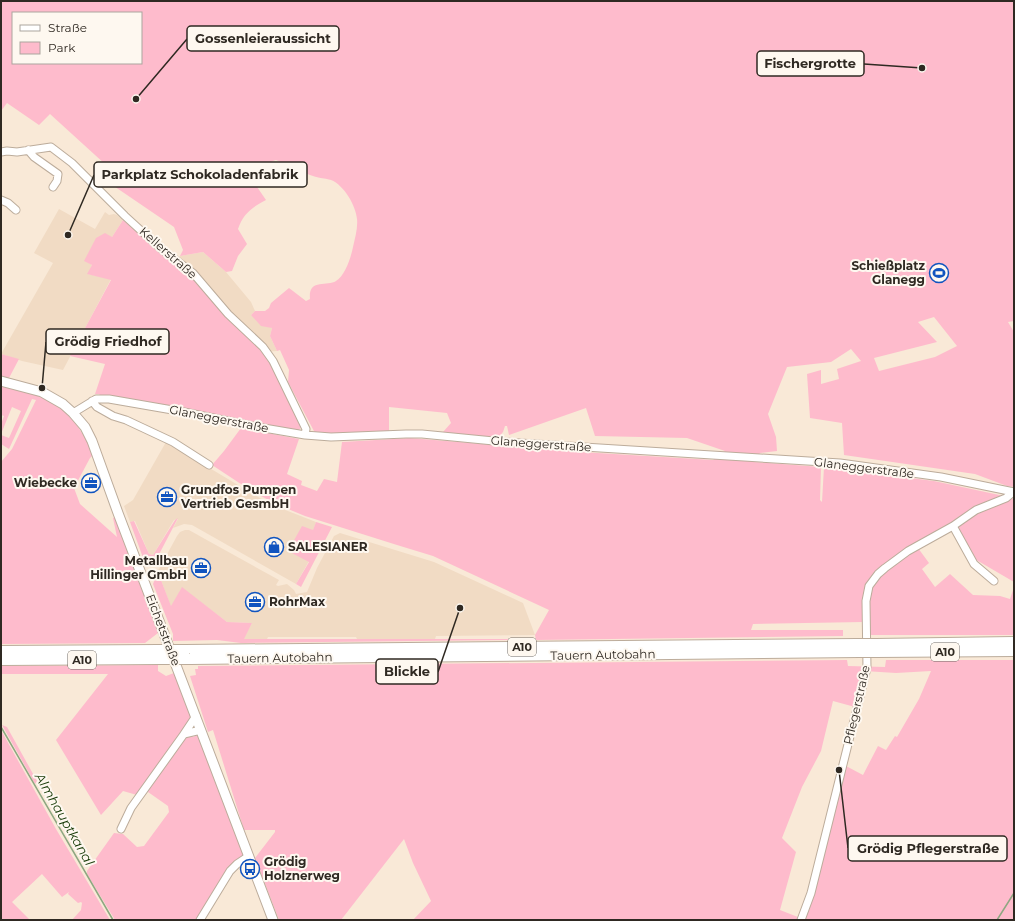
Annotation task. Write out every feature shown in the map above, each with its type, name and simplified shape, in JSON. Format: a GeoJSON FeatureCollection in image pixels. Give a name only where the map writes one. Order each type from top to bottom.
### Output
{"type":"FeatureCollection","features":[{"type":"Feature","properties":{"kind":"highway","name":"Tauern Autobahn"},"geometry":{"type":"LineString","coordinates":[[875,648],[1014,642]]}},
{"type":"Feature","properties":{"kind":"highway","name":"Tauern Autobahn"},"geometry":{"type":"LineString","coordinates":[[1,651],[188,654],[875,648],[1014,651]]}},
{"type":"Feature","properties":{"kind":"highway","name":"Tauern Autobahn"},"geometry":{"type":"LineString","coordinates":[[1,660],[161,654]]}},
{"type":"Feature","properties":{"kind":"main road","name":"Eichetstraße"},"geometry":{"type":"LineString","coordinates":[[1,381],[42,392],[63,404],[85,427],[94,446],[118,513],[273,920]]}},
{"type":"Feature","properties":{"kind":"street","name":"Kellerstraße"},"geometry":{"type":"LineString","coordinates":[[1,152],[51,147],[72,163],[125,216],[160,248],[193,273],[228,314],[263,347],[273,361],[306,429],[305,435]]}},
{"type":"Feature","properties":{"kind":"street"},"geometry":{"type":"LineString","coordinates":[[28,150],[34,158],[58,174],[57,181],[53,187]]}},
{"type":"Feature","properties":{"kind":"street"},"geometry":{"type":"LineString","coordinates":[[1,200],[8,203],[16,210]]}},
{"type":"Feature","properties":{"kind":"street","name":"Glaneggerstraße"},"geometry":{"type":"LineString","coordinates":[[73,413],[99,398],[109,398],[305,435],[331,437],[422,434],[504,442],[840,463],[941,477],[1014,492]]}},
{"type":"Feature","properties":{"kind":"street"},"geometry":{"type":"LineString","coordinates":[[92,401],[98,408],[173,442],[209,465]]}},
{"type":"Feature","properties":{"kind":"street","name":"Pflegerstraße"},"geometry":{"type":"LineString","coordinates":[[801,920],[812,893],[867,668],[866,601],[869,586],[878,574],[908,551],[953,526],[976,510],[1006,498],[1014,492]]}},
{"type":"Feature","properties":{"kind":"street"},"geometry":{"type":"LineString","coordinates":[[953,526],[974,564],[994,581]]}},
{"type":"Feature","properties":{"kind":"street"},"geometry":{"type":"LineString","coordinates":[[121,829],[131,808],[196,716]]}},
{"type":"Feature","properties":{"kind":"street"},"geometry":{"type":"LineString","coordinates":[[184,734],[201,730]]}},
{"type":"Feature","properties":{"kind":"street"},"geometry":{"type":"LineString","coordinates":[[203,919],[230,871],[249,856]]}},
{"type":"Feature","properties":{"kind":"shaded area"},"geometry":{"type":"Polygon","coordinates":[[[59,209],[95,229],[105,212],[109,215],[117,215],[123,220],[112,237],[85,260],[92,265],[88,274],[111,279],[63,370],[22,361],[1,354],[53,263],[34,253],[59,209]]]}},
{"type":"Feature","properties":{"kind":"shaded area"},"geometry":{"type":"Polygon","coordinates":[[[203,252],[226,272],[251,302],[255,311],[251,315],[272,328],[270,336],[277,351],[262,352],[200,285],[174,263],[180,256],[203,252]]]}},
{"type":"Feature","properties":{"kind":"shaded area"},"geometry":{"type":"Polygon","coordinates":[[[166,442],[270,504],[316,522],[313,531],[289,551],[309,561],[296,584],[192,525],[184,524],[173,528],[178,519],[174,520],[153,555],[149,554],[135,521],[130,522],[124,506],[133,500],[166,442]]]}},
{"type":"Feature","properties":{"kind":"shaded area"},"geometry":{"type":"Polygon","coordinates":[[[189,530],[279,580],[276,585],[287,584],[296,594],[307,592],[317,568],[334,536],[340,533],[434,562],[523,603],[535,635],[436,636],[435,639],[268,637],[267,639],[243,639],[252,623],[227,622],[182,588],[171,607],[161,580],[155,579],[154,574],[159,569],[177,536],[180,532],[189,530]]]}},
{"type":"Feature","properties":{"kind":"green space"},"geometry":{"type":"Polygon","coordinates":[[[1,1],[1014,1],[1014,321],[1008,322],[1014,332],[1014,487],[1007,486],[975,474],[844,455],[842,423],[810,418],[807,374],[821,370],[821,384],[839,379],[837,369],[861,361],[851,349],[831,362],[787,367],[768,414],[776,437],[777,451],[760,453],[754,462],[821,467],[820,500],[822,502],[824,467],[934,481],[1004,496],[903,552],[867,585],[863,597],[863,622],[753,624],[751,630],[843,630],[843,636],[536,640],[535,635],[549,610],[433,556],[305,516],[276,504],[250,490],[212,465],[241,428],[299,439],[287,474],[302,481],[301,485],[317,491],[324,479],[337,482],[342,442],[410,438],[581,452],[713,460],[725,451],[687,438],[595,436],[586,408],[509,435],[507,426],[505,426],[503,432],[497,439],[444,434],[443,432],[451,423],[447,413],[389,407],[389,431],[331,434],[315,433],[288,382],[289,370],[280,350],[277,351],[270,336],[272,328],[261,326],[251,315],[255,311],[265,311],[269,308],[271,303],[289,288],[306,301],[310,299],[310,292],[315,286],[319,284],[332,283],[339,279],[351,256],[357,222],[352,202],[345,191],[331,180],[313,176],[276,160],[267,163],[257,173],[253,181],[266,200],[252,208],[245,215],[240,224],[238,229],[247,244],[238,256],[232,271],[226,272],[203,252],[180,256],[183,250],[174,227],[105,180],[109,175],[106,165],[50,114],[39,125],[7,103],[1,111],[1,1]],[[934,317],[918,322],[937,342],[874,358],[879,371],[935,357],[957,346],[934,317]]]}},
{"type":"Feature","properties":{"kind":"green space"},"geometry":{"type":"Polygon","coordinates":[[[123,220],[187,272],[262,352],[273,368],[301,426],[300,429],[297,431],[290,430],[118,397],[95,394],[105,364],[70,356],[111,280],[87,274],[92,265],[84,261],[96,238],[105,233],[112,237],[123,220]]]}},
{"type":"Feature","properties":{"kind":"green space"},"geometry":{"type":"Polygon","coordinates":[[[1,354],[19,359],[9,378],[1,376],[1,354]]]}},
{"type":"Feature","properties":{"kind":"green space"},"geometry":{"type":"Polygon","coordinates":[[[1,385],[33,394],[60,408],[74,421],[84,437],[93,455],[74,488],[80,504],[117,537],[113,518],[115,517],[158,633],[145,643],[1,644],[1,462],[12,449],[36,400],[32,399],[9,449],[1,444],[1,435],[9,438],[21,411],[12,407],[1,434],[1,424],[4,416],[1,415],[1,385]]]}},
{"type":"Feature","properties":{"kind":"green space"},"geometry":{"type":"Polygon","coordinates":[[[1014,498],[1014,582],[973,558],[956,527],[984,510],[1014,498]]]}},
{"type":"Feature","properties":{"kind":"green space"},"geometry":{"type":"Polygon","coordinates":[[[178,518],[155,562],[152,565],[146,566],[130,522],[134,521],[149,554],[153,555],[175,520],[178,518]]]}},
{"type":"Feature","properties":{"kind":"green space"},"geometry":{"type":"Polygon","coordinates":[[[316,522],[332,527],[301,587],[296,584],[309,562],[288,551],[302,526],[313,530],[316,522]]]}},
{"type":"Feature","properties":{"kind":"green space"},"geometry":{"type":"Polygon","coordinates":[[[918,548],[929,563],[922,569],[935,587],[950,574],[973,595],[1000,596],[1010,599],[1014,587],[1014,635],[869,635],[868,601],[874,584],[880,576],[894,564],[918,548]]]}},
{"type":"Feature","properties":{"kind":"green space"},"geometry":{"type":"Polygon","coordinates":[[[155,579],[161,580],[171,606],[182,587],[227,622],[252,623],[244,639],[513,640],[241,643],[217,640],[173,641],[173,634],[153,584],[155,579]]]}},
{"type":"Feature","properties":{"kind":"green space"},"geometry":{"type":"Polygon","coordinates":[[[847,660],[848,666],[885,667],[886,660],[1014,660],[1014,920],[413,920],[431,901],[413,863],[404,839],[341,920],[279,920],[255,858],[275,830],[244,830],[213,730],[208,732],[190,676],[196,675],[195,669],[198,669],[198,666],[847,660]],[[864,671],[855,707],[833,701],[821,751],[802,787],[782,838],[796,852],[780,910],[803,919],[846,766],[863,775],[878,746],[886,750],[895,736],[897,737],[919,699],[931,671],[896,673],[864,671]]]}},
{"type":"Feature","properties":{"kind":"green space"},"geometry":{"type":"Polygon","coordinates":[[[158,665],[158,671],[166,676],[174,673],[191,718],[186,724],[193,737],[199,734],[244,853],[198,920],[115,920],[87,874],[87,871],[114,833],[123,834],[137,847],[144,846],[169,812],[168,806],[148,792],[137,795],[123,791],[101,815],[56,740],[108,674],[1,674],[1,666],[158,665]]]}},
{"type":"Feature","properties":{"kind":"green space"},"geometry":{"type":"Polygon","coordinates":[[[2,725],[7,727],[37,781],[35,784],[2,725]]]}},
{"type":"Feature","properties":{"kind":"green space"},"geometry":{"type":"Polygon","coordinates":[[[1,730],[56,829],[110,920],[72,920],[81,910],[82,903],[78,903],[68,894],[69,892],[62,897],[42,874],[12,902],[30,920],[1,920],[1,730]]]}},
{"type":"Feature","properties":{"kind":"waterway","name":"Almhauptkanal"},"geometry":{"type":"LineString","coordinates":[[1,727],[113,920]]}},
{"type":"Feature","properties":{"kind":"waterway"},"geometry":{"type":"LineString","coordinates":[[997,920],[1014,893]]}},
{"type":"Feature","properties":{"kind":"place","name":"Fischergrotte"},"geometry":{"type":"Point","coordinates":[922,68]}},
{"type":"Feature","properties":{"kind":"place","name":"Gossenleieraussicht"},"geometry":{"type":"Point","coordinates":[136,99]}},
{"type":"Feature","properties":{"kind":"place","name":"Parkplatz Schokoladenfabrik"},"geometry":{"type":"Point","coordinates":[68,235]}},
{"type":"Feature","properties":{"kind":"place","name":"Schießplatz Glanegg"},"geometry":{"type":"Point","coordinates":[939,273]}},
{"type":"Feature","properties":{"kind":"place","name":"Grödig Friedhof"},"geometry":{"type":"Point","coordinates":[42,388]}},
{"type":"Feature","properties":{"kind":"place","name":"Wiebecke"},"geometry":{"type":"Point","coordinates":[91,483]}},
{"type":"Feature","properties":{"kind":"place","name":"Grundfos Pumpen Vertrieb GesmbH"},"geometry":{"type":"Point","coordinates":[167,497]}},
{"type":"Feature","properties":{"kind":"place","name":"SALESIANER"},"geometry":{"type":"Point","coordinates":[274,547]}},
{"type":"Feature","properties":{"kind":"place","name":"Metallbau Hillinger GmbH"},"geometry":{"type":"Point","coordinates":[201,568]}},
{"type":"Feature","properties":{"kind":"place","name":"RohrMax"},"geometry":{"type":"Point","coordinates":[255,602]}},
{"type":"Feature","properties":{"kind":"place","name":"Blickle"},"geometry":{"type":"Point","coordinates":[460,608]}},
{"type":"Feature","properties":{"kind":"place","name":"Grödig Pflegerstraße"},"geometry":{"type":"Point","coordinates":[839,770]}},
{"type":"Feature","properties":{"kind":"place","name":"Grödig Holznerweg"},"geometry":{"type":"Point","coordinates":[250,869]}}]}
